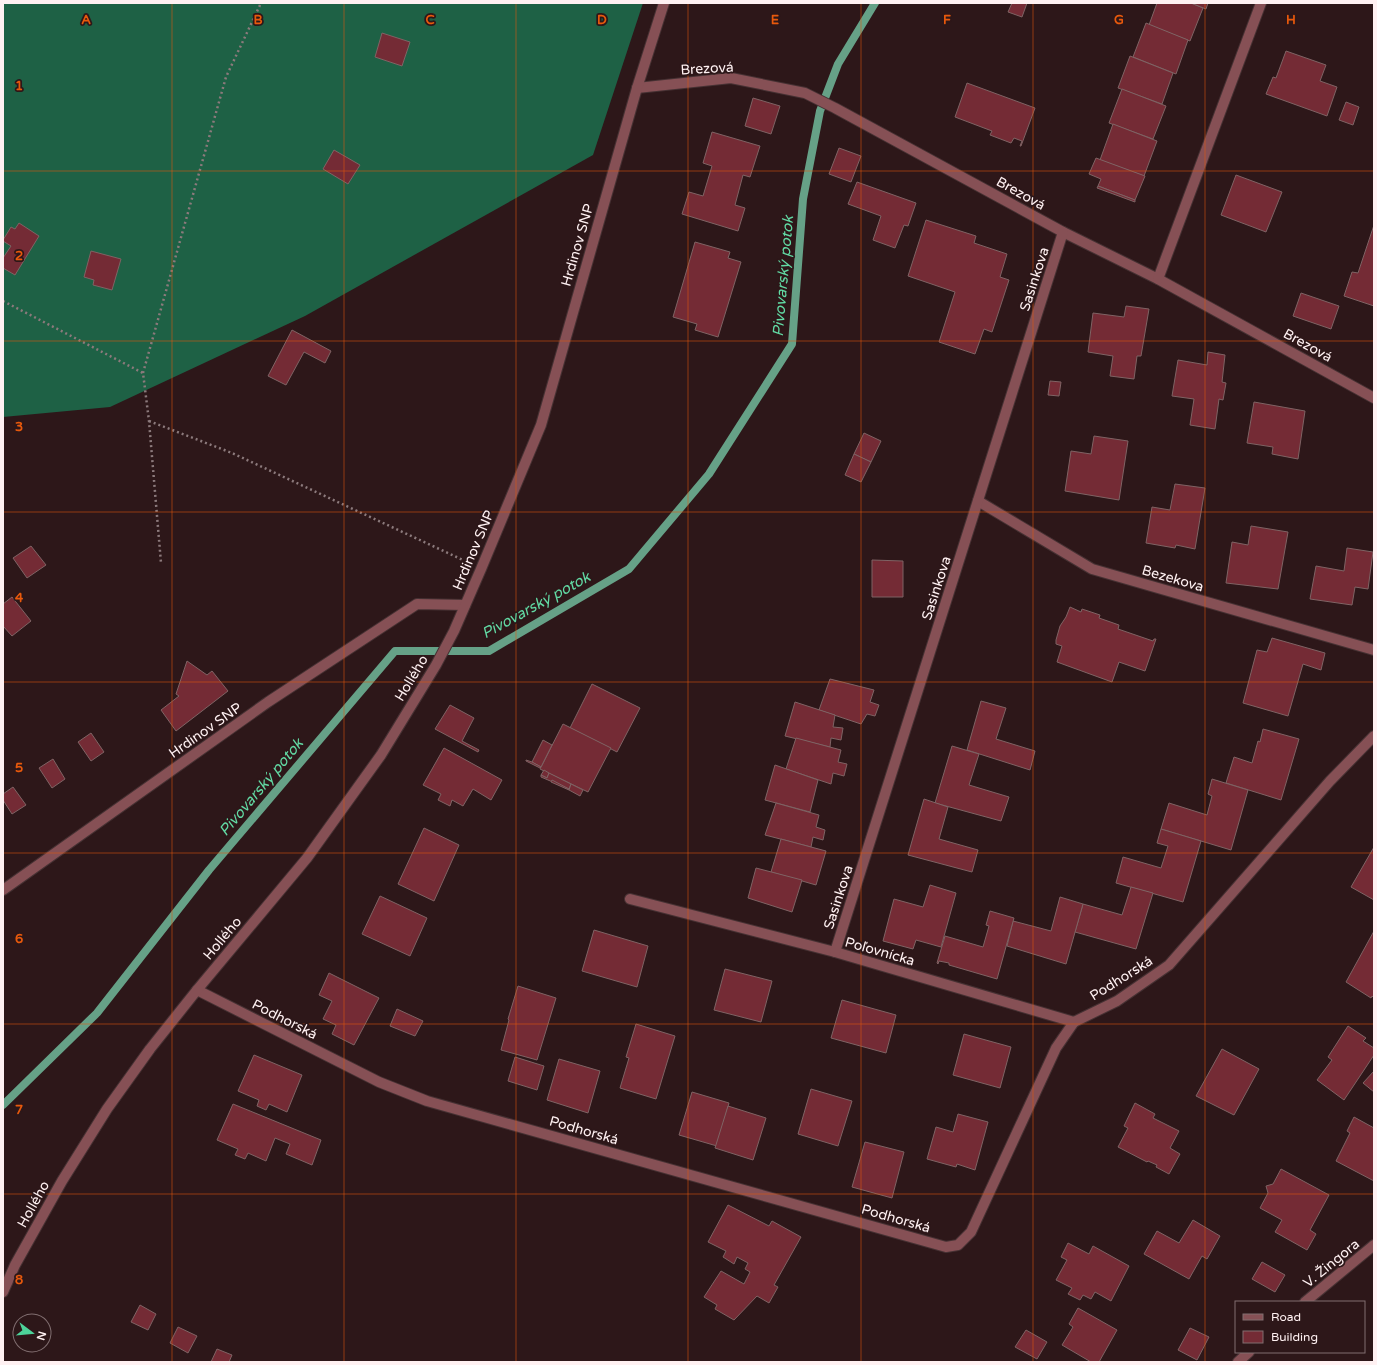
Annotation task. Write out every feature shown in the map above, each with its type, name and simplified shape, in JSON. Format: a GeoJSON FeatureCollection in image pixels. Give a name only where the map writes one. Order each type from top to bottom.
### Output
{"type":"FeatureCollection","features":[{"type":"Feature","properties":{"kind":"street","name":"Hrdinov SNP"},"geometry":{"type":"LineString","coordinates":[[3,890],[268,702],[417,604],[465,605],[482,569],[541,424],[637,88],[664,3]]}},
{"type":"Feature","properties":{"kind":"street"},"geometry":{"type":"LineString","coordinates":[[1158,279],[1261,3]]}},
{"type":"Feature","properties":{"kind":"street","name":"Brezová"},"geometry":{"type":"LineString","coordinates":[[637,88],[731,78],[805,93],[1063,232],[1158,279],[1374,398]]}},
{"type":"Feature","properties":{"kind":"street","name":"Sasinkova"},"geometry":{"type":"LineString","coordinates":[[835,952],[1063,232]]}},
{"type":"Feature","properties":{"kind":"street","name":"Bezekova"},"geometry":{"type":"LineString","coordinates":[[978,502],[1092,569],[1374,650]]}},
{"type":"Feature","properties":{"kind":"street","name":"Hollého"},"geometry":{"type":"LineString","coordinates":[[3,1292],[15,1266],[62,1181],[107,1109],[150,1049],[197,990],[307,858],[381,755],[436,665],[454,631],[465,605]]}},
{"type":"Feature","properties":{"kind":"street","name":"Podhorská"},"geometry":{"type":"LineString","coordinates":[[197,990],[379,1082],[427,1101],[946,1247],[958,1245],[971,1232],[1056,1048],[1074,1022],[1117,1001],[1169,965],[1330,781],[1374,736]]}},
{"type":"Feature","properties":{"kind":"street","name":"Poľovnícka"},"geometry":{"type":"LineString","coordinates":[[630,899],[835,952],[1074,1022]]}},
{"type":"Feature","properties":{"kind":"street","name":"V. Žingora"},"geometry":{"type":"LineString","coordinates":[[1306,1301],[1374,1246]]}},
{"type":"Feature","properties":{"kind":"street"},"geometry":{"type":"LineString","coordinates":[[1238,1362],[1248,1353]]}},
{"type":"Feature","properties":{"kind":"path"},"geometry":{"type":"LineString","coordinates":[[161,563],[149,421],[143,373],[226,77],[261,3]]}},
{"type":"Feature","properties":{"kind":"path"},"geometry":{"type":"LineString","coordinates":[[3,301],[143,373]]}},
{"type":"Feature","properties":{"kind":"path"},"geometry":{"type":"LineString","coordinates":[[149,421],[232,453],[482,569]]}},
{"type":"Feature","properties":{"kind":"green space"},"geometry":{"type":"Polygon","coordinates":[[[3,3],[643,3],[593,155],[305,316],[110,407],[3,417],[3,3]]]}},
{"type":"Feature","properties":{"kind":"building"},"geometry":{"type":"Polygon","coordinates":[[[1012,3],[1027,3],[1022,17],[1008,12],[1012,3]]]}},
{"type":"Feature","properties":{"kind":"building"},"geometry":{"type":"Polygon","coordinates":[[[1157,3],[1191,3],[1203,8],[1190,41],[1149,25],[1157,3]]]}},
{"type":"Feature","properties":{"kind":"building"},"geometry":{"type":"Polygon","coordinates":[[[1191,3],[1208,3],[1206,9],[1191,3]]]}},
{"type":"Feature","properties":{"kind":"building"},"geometry":{"type":"Polygon","coordinates":[[[1146,23],[1188,40],[1176,74],[1133,57],[1146,23]]]}},
{"type":"Feature","properties":{"kind":"building"},"geometry":{"type":"Polygon","coordinates":[[[382,33],[410,42],[402,66],[375,57],[382,33]]]}},
{"type":"Feature","properties":{"kind":"building"},"geometry":{"type":"Polygon","coordinates":[[[1286,51],[1326,65],[1320,81],[1337,87],[1327,116],[1266,94],[1273,77],[1276,78],[1286,51]]]}},
{"type":"Feature","properties":{"kind":"building"},"geometry":{"type":"Polygon","coordinates":[[[1130,56],[1173,73],[1162,104],[1118,88],[1130,56]]]}},
{"type":"Feature","properties":{"kind":"building"},"geometry":{"type":"Polygon","coordinates":[[[967,83],[1035,108],[1021,146],[1022,141],[1014,138],[1011,143],[990,135],[992,131],[955,117],[967,83]]]}},
{"type":"Feature","properties":{"kind":"building"},"geometry":{"type":"Polygon","coordinates":[[[1122,89],[1166,106],[1153,139],[1109,123],[1122,89]]]}},
{"type":"Feature","properties":{"kind":"building"},"geometry":{"type":"Polygon","coordinates":[[[753,98],[780,106],[771,134],[745,126],[753,98]]]}},
{"type":"Feature","properties":{"kind":"building"},"geometry":{"type":"Polygon","coordinates":[[[1346,102],[1359,107],[1353,125],[1339,120],[1346,102]]]}},
{"type":"Feature","properties":{"kind":"building"},"geometry":{"type":"Polygon","coordinates":[[[1113,124],[1157,141],[1144,176],[1100,160],[1113,124]]]}},
{"type":"Feature","properties":{"kind":"building"},"geometry":{"type":"Polygon","coordinates":[[[712,132],[760,146],[750,177],[743,175],[735,205],[745,208],[738,231],[682,214],[689,192],[703,196],[712,166],[703,163],[712,132]]]}},
{"type":"Feature","properties":{"kind":"building"},"geometry":{"type":"Polygon","coordinates":[[[839,148],[861,156],[851,182],[829,174],[839,148]]]}},
{"type":"Feature","properties":{"kind":"building"},"geometry":{"type":"Polygon","coordinates":[[[334,150],[360,165],[348,184],[323,169],[334,150]]]}},
{"type":"Feature","properties":{"kind":"building"},"geometry":{"type":"Polygon","coordinates":[[[1096,158],[1145,176],[1135,200],[1098,186],[1101,179],[1089,174],[1096,158]]]}},
{"type":"Feature","properties":{"kind":"building"},"geometry":{"type":"Polygon","coordinates":[[[1236,175],[1282,192],[1266,232],[1221,215],[1236,175]]]}},
{"type":"Feature","properties":{"kind":"building"},"geometry":{"type":"Polygon","coordinates":[[[857,182],[916,203],[908,226],[904,225],[895,248],[873,240],[881,216],[848,204],[857,182]]]}},
{"type":"Feature","properties":{"kind":"building"},"geometry":{"type":"Polygon","coordinates":[[[1098,186],[1135,200],[1135,202],[1097,188],[1098,186]]]}},
{"type":"Feature","properties":{"kind":"building"},"geometry":{"type":"Polygon","coordinates":[[[926,220],[976,236],[974,243],[1007,254],[1000,277],[1009,280],[992,332],[984,329],[975,354],[939,342],[955,292],[908,276],[926,220]]]}},
{"type":"Feature","properties":{"kind":"building"},"geometry":{"type":"Polygon","coordinates":[[[19,223],[39,236],[15,275],[3,268],[3,258],[11,246],[3,240],[11,227],[15,229],[19,223]]]}},
{"type":"Feature","properties":{"kind":"building"},"geometry":{"type":"Polygon","coordinates":[[[1374,225],[1374,306],[1344,296],[1352,272],[1358,273],[1374,225]]]}},
{"type":"Feature","properties":{"kind":"building"},"geometry":{"type":"Polygon","coordinates":[[[695,242],[730,252],[728,258],[741,262],[718,337],[695,330],[697,324],[673,317],[695,242]]]}},
{"type":"Feature","properties":{"kind":"building"},"geometry":{"type":"Polygon","coordinates":[[[91,251],[121,259],[112,290],[93,285],[94,280],[84,277],[91,251]]]}},
{"type":"Feature","properties":{"kind":"building"},"geometry":{"type":"Polygon","coordinates":[[[1301,293],[1339,306],[1331,329],[1293,316],[1301,293]]]}},
{"type":"Feature","properties":{"kind":"building"},"geometry":{"type":"Polygon","coordinates":[[[1126,306],[1149,309],[1141,356],[1137,356],[1134,379],[1110,376],[1113,356],[1088,352],[1093,313],[1124,317],[1126,306]]]}},
{"type":"Feature","properties":{"kind":"building"},"geometry":{"type":"Polygon","coordinates":[[[292,330],[331,351],[325,363],[304,352],[286,385],[268,376],[292,330]]]}},
{"type":"Feature","properties":{"kind":"building"},"geometry":{"type":"Polygon","coordinates":[[[1208,352],[1225,355],[1222,382],[1226,383],[1223,400],[1219,399],[1215,429],[1190,425],[1194,399],[1172,396],[1178,360],[1207,365],[1208,352]]]}},
{"type":"Feature","properties":{"kind":"building"},"geometry":{"type":"Polygon","coordinates":[[[1050,381],[1061,382],[1059,396],[1048,395],[1050,381]]]}},
{"type":"Feature","properties":{"kind":"building"},"geometry":{"type":"Polygon","coordinates":[[[1254,402],[1305,411],[1298,459],[1272,454],[1273,447],[1247,443],[1254,402]]]}},
{"type":"Feature","properties":{"kind":"building"},"geometry":{"type":"Polygon","coordinates":[[[864,433],[881,441],[871,462],[854,454],[864,433]]]}},
{"type":"Feature","properties":{"kind":"building"},"geometry":{"type":"Polygon","coordinates":[[[1094,436],[1128,441],[1119,500],[1065,491],[1071,451],[1091,454],[1094,436]]]}},
{"type":"Feature","properties":{"kind":"building"},"geometry":{"type":"Polygon","coordinates":[[[854,454],[871,462],[861,482],[845,475],[854,454]]]}},
{"type":"Feature","properties":{"kind":"building"},"geometry":{"type":"Polygon","coordinates":[[[1175,484],[1205,488],[1195,549],[1176,545],[1175,548],[1146,543],[1152,507],[1170,510],[1175,484]]]}},
{"type":"Feature","properties":{"kind":"building"},"geometry":{"type":"Polygon","coordinates":[[[1251,526],[1288,532],[1278,589],[1226,583],[1232,542],[1248,545],[1251,526]]]}},
{"type":"Feature","properties":{"kind":"building"},"geometry":{"type":"Polygon","coordinates":[[[31,546],[46,565],[27,578],[13,558],[31,546]]]}},
{"type":"Feature","properties":{"kind":"building"},"geometry":{"type":"Polygon","coordinates":[[[1347,548],[1373,552],[1368,589],[1355,587],[1352,605],[1310,599],[1316,566],[1344,571],[1347,548]]]}},
{"type":"Feature","properties":{"kind":"building"},"geometry":{"type":"Polygon","coordinates":[[[872,560],[903,561],[903,597],[872,597],[872,560]]]}},
{"type":"Feature","properties":{"kind":"building"},"geometry":{"type":"Polygon","coordinates":[[[12,597],[31,621],[12,636],[3,626],[3,604],[12,597]]]}},
{"type":"Feature","properties":{"kind":"building"},"geometry":{"type":"Polygon","coordinates":[[[1070,607],[1081,612],[1082,609],[1100,615],[1099,618],[1119,625],[1118,629],[1153,641],[1156,639],[1145,671],[1119,662],[1112,682],[1057,662],[1062,646],[1056,644],[1056,640],[1060,626],[1070,607]]]}},
{"type":"Feature","properties":{"kind":"building"},"geometry":{"type":"Polygon","coordinates":[[[1272,638],[1325,653],[1321,670],[1303,664],[1288,716],[1243,703],[1257,650],[1267,652],[1272,638]]]}},
{"type":"Feature","properties":{"kind":"building"},"geometry":{"type":"Polygon","coordinates":[[[187,661],[207,675],[212,671],[228,691],[176,731],[161,710],[179,696],[176,694],[187,661]]]}},
{"type":"Feature","properties":{"kind":"building"},"geometry":{"type":"Polygon","coordinates":[[[830,679],[874,690],[870,702],[879,705],[875,716],[867,714],[861,724],[819,710],[830,679]]]}},
{"type":"Feature","properties":{"kind":"building"},"geometry":{"type":"Polygon","coordinates":[[[592,684],[640,708],[617,752],[570,728],[592,684]]]}},
{"type":"Feature","properties":{"kind":"building"},"geometry":{"type":"Polygon","coordinates":[[[981,701],[1006,708],[996,739],[1035,751],[1030,770],[967,750],[981,701]]]}},
{"type":"Feature","properties":{"kind":"building"},"geometry":{"type":"Polygon","coordinates":[[[795,702],[835,715],[833,727],[843,728],[841,740],[831,738],[830,747],[785,736],[795,702]]]}},
{"type":"Feature","properties":{"kind":"building"},"geometry":{"type":"Polygon","coordinates":[[[450,705],[474,718],[462,741],[479,750],[478,752],[435,729],[450,705]]]}},
{"type":"Feature","properties":{"kind":"building"},"geometry":{"type":"Polygon","coordinates":[[[563,724],[611,748],[588,792],[540,769],[563,724]]]}},
{"type":"Feature","properties":{"kind":"building"},"geometry":{"type":"Polygon","coordinates":[[[1263,729],[1299,739],[1281,800],[1226,783],[1234,757],[1252,763],[1263,729]]]}},
{"type":"Feature","properties":{"kind":"building"},"geometry":{"type":"Polygon","coordinates":[[[91,733],[104,752],[91,761],[78,742],[91,733]]]}},
{"type":"Feature","properties":{"kind":"building"},"geometry":{"type":"Polygon","coordinates":[[[796,738],[841,750],[838,762],[847,764],[844,776],[833,773],[831,784],[786,769],[796,738]]]}},
{"type":"Feature","properties":{"kind":"building"},"geometry":{"type":"Polygon","coordinates":[[[543,740],[552,745],[541,767],[532,762],[543,740]]]}},
{"type":"Feature","properties":{"kind":"building"},"geometry":{"type":"Polygon","coordinates":[[[952,746],[979,754],[969,785],[1009,797],[1001,821],[935,803],[952,746]]]}},
{"type":"Feature","properties":{"kind":"building"},"geometry":{"type":"Polygon","coordinates":[[[444,748],[502,780],[491,800],[473,789],[463,806],[452,800],[450,806],[438,800],[441,794],[423,785],[444,748]]]}},
{"type":"Feature","properties":{"kind":"building"},"geometry":{"type":"Polygon","coordinates":[[[53,759],[65,779],[52,788],[39,768],[53,759]]]}},
{"type":"Feature","properties":{"kind":"building"},"geometry":{"type":"Polygon","coordinates":[[[526,760],[532,762],[541,767],[540,768],[526,760]]]}},
{"type":"Feature","properties":{"kind":"building"},"geometry":{"type":"Polygon","coordinates":[[[775,765],[818,780],[810,812],[765,800],[775,765]]]}},
{"type":"Feature","properties":{"kind":"building"},"geometry":{"type":"Polygon","coordinates":[[[544,770],[549,773],[547,778],[541,775],[544,770]]]}},
{"type":"Feature","properties":{"kind":"building"},"geometry":{"type":"Polygon","coordinates":[[[549,773],[571,784],[569,789],[541,777],[541,775],[547,778],[549,773]]]}},
{"type":"Feature","properties":{"kind":"building"},"geometry":{"type":"Polygon","coordinates":[[[1212,779],[1248,790],[1231,850],[1161,829],[1169,803],[1207,815],[1212,796],[1208,794],[1212,779]]]}},
{"type":"Feature","properties":{"kind":"building"},"geometry":{"type":"Polygon","coordinates":[[[552,780],[569,789],[569,790],[551,782],[552,780]]]}},
{"type":"Feature","properties":{"kind":"building"},"geometry":{"type":"Polygon","coordinates":[[[571,784],[583,790],[580,796],[569,790],[571,784]]]}},
{"type":"Feature","properties":{"kind":"building"},"geometry":{"type":"Polygon","coordinates":[[[13,787],[26,805],[12,814],[3,800],[3,794],[13,787]]]}},
{"type":"Feature","properties":{"kind":"building"},"geometry":{"type":"Polygon","coordinates":[[[924,799],[948,807],[939,839],[978,850],[972,872],[908,855],[924,799]]]}},
{"type":"Feature","properties":{"kind":"building"},"geometry":{"type":"Polygon","coordinates":[[[776,803],[819,815],[816,827],[825,830],[823,840],[813,837],[811,847],[765,835],[776,803]]]}},
{"type":"Feature","properties":{"kind":"building"},"geometry":{"type":"Polygon","coordinates":[[[424,828],[459,845],[434,901],[398,884],[424,828]]]}},
{"type":"Feature","properties":{"kind":"building"},"geometry":{"type":"Polygon","coordinates":[[[1161,829],[1201,841],[1183,902],[1116,883],[1123,857],[1161,868],[1168,846],[1157,843],[1161,829]]]}},
{"type":"Feature","properties":{"kind":"building"},"geometry":{"type":"Polygon","coordinates":[[[781,839],[826,851],[816,885],[771,872],[781,839]]]}},
{"type":"Feature","properties":{"kind":"building"},"geometry":{"type":"Polygon","coordinates":[[[1374,847],[1374,900],[1351,887],[1374,847]]]}},
{"type":"Feature","properties":{"kind":"building"},"geometry":{"type":"Polygon","coordinates":[[[756,868],[802,880],[792,912],[748,898],[756,868]]]}},
{"type":"Feature","properties":{"kind":"building"},"geometry":{"type":"Polygon","coordinates":[[[930,885],[956,893],[941,947],[916,940],[913,949],[883,941],[894,899],[923,907],[930,885]]]}},
{"type":"Feature","properties":{"kind":"building"},"geometry":{"type":"Polygon","coordinates":[[[1131,887],[1153,893],[1136,949],[1075,932],[1083,904],[1122,915],[1131,887]]]}},
{"type":"Feature","properties":{"kind":"building"},"geometry":{"type":"Polygon","coordinates":[[[380,896],[427,918],[410,956],[362,934],[380,896]]]}},
{"type":"Feature","properties":{"kind":"building"},"geometry":{"type":"Polygon","coordinates":[[[1060,897],[1083,904],[1066,964],[1007,946],[1013,921],[1051,931],[1060,897]]]}},
{"type":"Feature","properties":{"kind":"building"},"geometry":{"type":"Polygon","coordinates":[[[990,911],[1014,918],[997,979],[949,965],[949,963],[939,961],[938,964],[937,963],[945,936],[983,947],[989,926],[986,925],[990,911]]]}},
{"type":"Feature","properties":{"kind":"building"},"geometry":{"type":"Polygon","coordinates":[[[594,930],[648,946],[637,987],[582,971],[594,930]]]}},
{"type":"Feature","properties":{"kind":"building"},"geometry":{"type":"Polygon","coordinates":[[[1374,931],[1374,998],[1372,996],[1371,998],[1346,982],[1374,931]]]}},
{"type":"Feature","properties":{"kind":"building"},"geometry":{"type":"Polygon","coordinates":[[[725,969],[772,981],[761,1022],[714,1010],[725,969]]]}},
{"type":"Feature","properties":{"kind":"building"},"geometry":{"type":"Polygon","coordinates":[[[329,973],[379,998],[354,1045],[332,1034],[336,1025],[323,1019],[332,1001],[319,995],[329,973]]]}},
{"type":"Feature","properties":{"kind":"building"},"geometry":{"type":"Polygon","coordinates":[[[518,986],[556,998],[537,1060],[501,1050],[518,986]]]}},
{"type":"Feature","properties":{"kind":"building"},"geometry":{"type":"Polygon","coordinates":[[[842,1000],[896,1015],[886,1053],[831,1038],[842,1000]]]}},
{"type":"Feature","properties":{"kind":"building"},"geometry":{"type":"Polygon","coordinates":[[[397,1009],[423,1021],[415,1036],[390,1026],[397,1009]]]}},
{"type":"Feature","properties":{"kind":"building"},"geometry":{"type":"Polygon","coordinates":[[[636,1024],[675,1036],[656,1099],[620,1088],[629,1058],[626,1057],[636,1024]]]}},
{"type":"Feature","properties":{"kind":"building"},"geometry":{"type":"Polygon","coordinates":[[[1348,1026],[1366,1038],[1363,1041],[1374,1048],[1374,1055],[1344,1100],[1317,1080],[1332,1060],[1328,1057],[1348,1026]]]}},
{"type":"Feature","properties":{"kind":"building"},"geometry":{"type":"Polygon","coordinates":[[[964,1034],[1011,1047],[1000,1088],[953,1075],[964,1034]]]}},
{"type":"Feature","properties":{"kind":"building"},"geometry":{"type":"Polygon","coordinates":[[[1222,1049],[1259,1069],[1234,1115],[1196,1096],[1222,1049]]]}},
{"type":"Feature","properties":{"kind":"building"},"geometry":{"type":"Polygon","coordinates":[[[254,1055],[302,1075],[287,1112],[269,1104],[266,1110],[257,1106],[259,1100],[238,1091],[254,1055]]]}},
{"type":"Feature","properties":{"kind":"building"},"geometry":{"type":"Polygon","coordinates":[[[515,1057],[544,1066],[537,1090],[508,1081],[515,1057]]]}},
{"type":"Feature","properties":{"kind":"building"},"geometry":{"type":"Polygon","coordinates":[[[559,1059],[600,1071],[588,1113],[547,1100],[559,1059]]]}},
{"type":"Feature","properties":{"kind":"building"},"geometry":{"type":"Polygon","coordinates":[[[1374,1071],[1374,1092],[1363,1083],[1374,1071]]]}},
{"type":"Feature","properties":{"kind":"building"},"geometry":{"type":"Polygon","coordinates":[[[811,1089],[852,1101],[838,1146],[798,1134],[811,1089]]]}},
{"type":"Feature","properties":{"kind":"building"},"geometry":{"type":"Polygon","coordinates":[[[692,1092],[729,1103],[717,1146],[679,1135],[692,1092]]]}},
{"type":"Feature","properties":{"kind":"building"},"geometry":{"type":"Polygon","coordinates":[[[1135,1103],[1155,1114],[1153,1118],[1179,1131],[1170,1148],[1180,1154],[1169,1174],[1156,1167],[1157,1165],[1148,1161],[1147,1162],[1118,1147],[1128,1128],[1124,1126],[1135,1103]]]}},
{"type":"Feature","properties":{"kind":"building"},"geometry":{"type":"Polygon","coordinates":[[[233,1104],[321,1140],[312,1165],[286,1154],[290,1144],[275,1138],[266,1161],[248,1153],[245,1159],[235,1155],[238,1149],[217,1140],[233,1104]]]}},
{"type":"Feature","properties":{"kind":"building"},"geometry":{"type":"Polygon","coordinates":[[[728,1106],[766,1118],[753,1160],[715,1148],[728,1106]]]}},
{"type":"Feature","properties":{"kind":"building"},"geometry":{"type":"Polygon","coordinates":[[[958,1114],[988,1122],[975,1170],[957,1164],[956,1167],[927,1159],[936,1127],[953,1132],[958,1114]]]}},
{"type":"Feature","properties":{"kind":"building"},"geometry":{"type":"Polygon","coordinates":[[[1354,1117],[1374,1128],[1374,1181],[1336,1161],[1350,1133],[1347,1131],[1354,1117]]]}},
{"type":"Feature","properties":{"kind":"building"},"geometry":{"type":"Polygon","coordinates":[[[865,1142],[904,1152],[892,1198],[852,1187],[865,1142]]]}},
{"type":"Feature","properties":{"kind":"building"},"geometry":{"type":"Polygon","coordinates":[[[1281,1169],[1329,1195],[1310,1230],[1316,1234],[1307,1250],[1275,1232],[1282,1220],[1260,1208],[1268,1193],[1266,1186],[1273,1184],[1281,1169]]]}},
{"type":"Feature","properties":{"kind":"building"},"geometry":{"type":"Polygon","coordinates":[[[728,1205],[769,1226],[772,1221],[801,1237],[774,1285],[778,1287],[769,1303],[757,1296],[734,1320],[715,1309],[717,1305],[704,1297],[721,1271],[744,1284],[750,1272],[745,1269],[748,1263],[737,1257],[734,1264],[723,1257],[726,1251],[708,1242],[728,1205]]]}},
{"type":"Feature","properties":{"kind":"building"},"geometry":{"type":"Polygon","coordinates":[[[1193,1220],[1220,1236],[1207,1259],[1202,1256],[1189,1279],[1144,1254],[1157,1231],[1179,1243],[1193,1220]]]}},
{"type":"Feature","properties":{"kind":"building"},"geometry":{"type":"Polygon","coordinates":[[[1068,1243],[1089,1254],[1093,1246],[1129,1266],[1111,1301],[1095,1292],[1091,1299],[1083,1295],[1080,1300],[1068,1294],[1072,1288],[1056,1280],[1067,1260],[1061,1257],[1068,1243]]]}},
{"type":"Feature","properties":{"kind":"building"},"geometry":{"type":"Polygon","coordinates":[[[1262,1262],[1285,1275],[1275,1292],[1252,1279],[1262,1262]]]}},
{"type":"Feature","properties":{"kind":"building"},"geometry":{"type":"Polygon","coordinates":[[[140,1305],[156,1314],[148,1330],[131,1322],[140,1305]]]}},
{"type":"Feature","properties":{"kind":"building"},"geometry":{"type":"Polygon","coordinates":[[[1078,1308],[1117,1330],[1099,1362],[1091,1362],[1062,1345],[1073,1327],[1069,1324],[1078,1308]]]}},
{"type":"Feature","properties":{"kind":"building"},"geometry":{"type":"Polygon","coordinates":[[[178,1327],[197,1336],[188,1353],[170,1343],[178,1327]]]}},
{"type":"Feature","properties":{"kind":"building"},"geometry":{"type":"Polygon","coordinates":[[[1190,1328],[1209,1337],[1197,1360],[1178,1350],[1190,1328]]]}},
{"type":"Feature","properties":{"kind":"building"},"geometry":{"type":"Polygon","coordinates":[[[1026,1330],[1047,1342],[1037,1359],[1015,1347],[1026,1330]]]}},
{"type":"Feature","properties":{"kind":"building"},"geometry":{"type":"Polygon","coordinates":[[[217,1349],[232,1355],[229,1362],[211,1362],[217,1349]]]}},
{"type":"Feature","properties":{"kind":"waterway","name":"Pivovarský potok"},"geometry":{"type":"LineString","coordinates":[[3,1105],[97,1013],[209,870],[395,651],[489,651],[629,569],[709,474],[792,344],[803,199],[820,111],[838,64],[875,3]]}}]}
